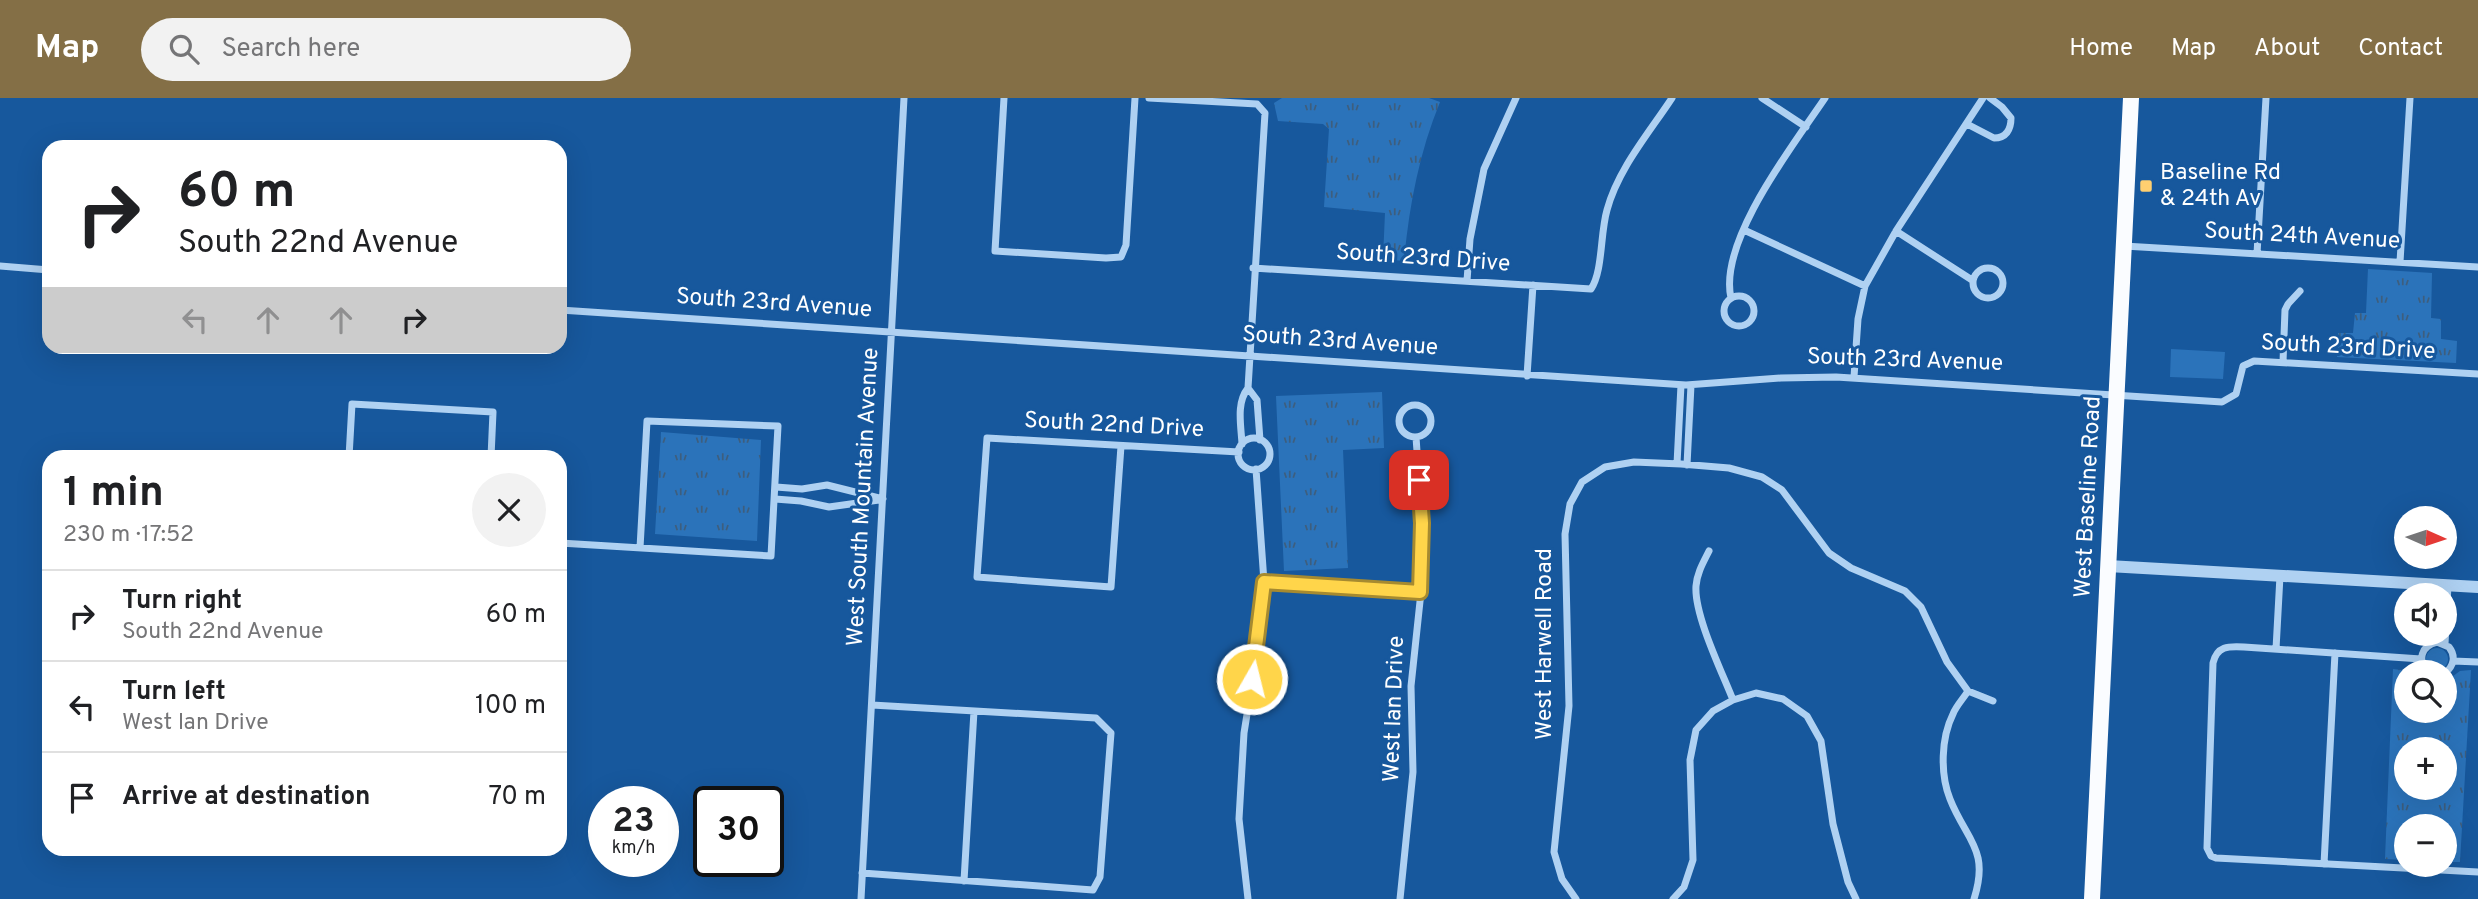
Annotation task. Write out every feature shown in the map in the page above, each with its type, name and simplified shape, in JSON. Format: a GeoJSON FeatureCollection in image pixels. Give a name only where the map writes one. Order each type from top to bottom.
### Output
{"type":"FeatureCollection","features":[{"type":"Feature","properties":{"kind":"main road","name":"West Baseline Road"},"geometry":{"type":"LineString","coordinates":[[2092,899],[2131,98]]}},
{"type":"Feature","properties":{"kind":"street","name":"West South Mountain Avenue"},"geometry":{"type":"LineString","coordinates":[[861,899],[904,98]]}},
{"type":"Feature","properties":{"kind":"street"},"geometry":{"type":"LineString","coordinates":[[1004,98],[995,251],[1121,257],[1126,245],[1135,98]]}},
{"type":"Feature","properties":{"kind":"street"},"geometry":{"type":"LineString","coordinates":[[1149,98],[1257,104],[1265,113],[1248,388],[1242,396],[1242,444],[1239,452],[1244,466],[1256,469],[1266,465],[1270,456],[1268,446],[1260,440],[1251,439],[1242,444]]}},
{"type":"Feature","properties":{"kind":"street"},"geometry":{"type":"LineString","coordinates":[[1467,281],[1470,239],[1484,169],[1516,98]]}},
{"type":"Feature","properties":{"kind":"street","name":"South 23rd Drive"},"geometry":{"type":"LineString","coordinates":[[1254,268],[1591,289],[1599,278],[1599,252],[1607,209],[1623,172],[1672,98]]}},
{"type":"Feature","properties":{"kind":"street"},"geometry":{"type":"LineString","coordinates":[[1762,98],[1806,127]]}},
{"type":"Feature","properties":{"kind":"street"},"geometry":{"type":"LineString","coordinates":[[1731,298],[1741,296],[1753,303],[1753,317],[1747,325],[1733,326],[1726,319],[1724,310],[1731,298],[1730,276],[1744,230],[1756,202],[1825,98]]}},
{"type":"Feature","properties":{"kind":"street"},"geometry":{"type":"LineString","coordinates":[[1854,377],[1857,319],[1865,286],[1896,231],[1983,98]]}},
{"type":"Feature","properties":{"kind":"street"},"geometry":{"type":"LineString","coordinates":[[1966,124],[1994,138],[2010,130],[2011,118],[2003,107],[1990,98]]}},
{"type":"Feature","properties":{"kind":"street"},"geometry":{"type":"LineString","coordinates":[[2258,254],[2266,98]]}},
{"type":"Feature","properties":{"kind":"street"},"geometry":{"type":"LineString","coordinates":[[2400,262],[2410,98]]}},
{"type":"Feature","properties":{"kind":"street"},"geometry":{"type":"LineString","coordinates":[[1744,230],[1865,286]]}},
{"type":"Feature","properties":{"kind":"street"},"geometry":{"type":"LineString","coordinates":[[1896,231],[1972,279],[1974,290],[1981,297],[1996,296],[2002,289],[2001,274],[1992,268],[1982,268],[1972,279]]}},
{"type":"Feature","properties":{"kind":"street","name":"South 24th Avenue"},"geometry":{"type":"LineString","coordinates":[[2123,246],[2478,267]]}},
{"type":"Feature","properties":{"kind":"street"},"geometry":{"type":"LineString","coordinates":[[0,266],[42,269]]}},
{"type":"Feature","properties":{"kind":"street"},"geometry":{"type":"LineString","coordinates":[[1527,376],[1533,285]]}},
{"type":"Feature","properties":{"kind":"street"},"geometry":{"type":"LineString","coordinates":[[2283,362],[2286,310],[2300,291]]}},
{"type":"Feature","properties":{"kind":"street","name":"South 23rd Avenue"},"geometry":{"type":"LineString","coordinates":[[567,311],[1681,385],[1781,378],[1854,377],[2116,396]]}},
{"type":"Feature","properties":{"kind":"street","name":"South 23rd Drive"},"geometry":{"type":"LineString","coordinates":[[2116,396],[2225,401],[2236,394],[2244,365],[2254,361],[2478,374]]}},
{"type":"Feature","properties":{"kind":"street"},"geometry":{"type":"LineString","coordinates":[[1681,385],[1676,464],[1729,468],[1762,477],[1782,490],[1829,553],[1851,568],[1905,591],[1921,607],[1947,662],[1968,691],[1993,701]]}},
{"type":"Feature","properties":{"kind":"street"},"geometry":{"type":"LineString","coordinates":[[1687,465],[1691,385]]}},
{"type":"Feature","properties":{"kind":"street"},"geometry":{"type":"LineString","coordinates":[[1248,388],[1254,394],[1259,416],[1260,440]]}},
{"type":"Feature","properties":{"kind":"street"},"geometry":{"type":"LineString","coordinates":[[349,450],[352,404],[493,412],[491,450]]}},
{"type":"Feature","properties":{"kind":"street","name":"West Ian Drive"},"geometry":{"type":"LineString","coordinates":[[1417,406],[1429,414],[1431,423],[1427,432],[1416,437],[1405,433],[1399,420],[1407,408],[1417,406]]}},
{"type":"Feature","properties":{"kind":"street"},"geometry":{"type":"LineString","coordinates":[[1241,416],[1259,416]]}},
{"type":"Feature","properties":{"kind":"street"},"geometry":{"type":"LineString","coordinates":[[567,543],[640,548],[771,556],[778,426],[646,421],[640,548]]}},
{"type":"Feature","properties":{"kind":"street"},"geometry":{"type":"LineString","coordinates":[[1679,426],[1689,427]]}},
{"type":"Feature","properties":{"kind":"street","name":"West Ian Drive"},"geometry":{"type":"LineString","coordinates":[[1400,899],[1413,772],[1411,686],[1420,592],[1422,523],[1416,437]]}},
{"type":"Feature","properties":{"kind":"street","name":"South 22nd Drive"},"geometry":{"type":"LineString","coordinates":[[1121,446],[1111,587],[977,577],[987,438],[1239,452]]}},
{"type":"Feature","properties":{"kind":"street","name":"West Harwell Road"},"geometry":{"type":"LineString","coordinates":[[1576,899],[1562,879],[1554,852],[1569,706],[1565,534],[1570,504],[1582,482],[1605,467],[1634,462],[1676,464]]}},
{"type":"Feature","properties":{"kind":"street"},"geometry":{"type":"LineString","coordinates":[[1248,899],[1240,807],[1244,733],[1257,652],[1264,582],[1256,469]]}},
{"type":"Feature","properties":{"kind":"street"},"geometry":{"type":"LineString","coordinates":[[776,487],[802,489],[827,485],[883,499]]}},
{"type":"Feature","properties":{"kind":"street"},"geometry":{"type":"LineString","coordinates":[[775,499],[829,507],[883,499]]}},
{"type":"Feature","properties":{"kind":"street"},"geometry":{"type":"LineString","coordinates":[[1709,551],[1699,572],[1695,589],[1701,616],[1733,700]]}},
{"type":"Feature","properties":{"kind":"street"},"geometry":{"type":"LineString","coordinates":[[2108,566],[2394,585]]}},
{"type":"Feature","properties":{"kind":"street"},"geometry":{"type":"LineString","coordinates":[[2276,649],[2280,576]]}},
{"type":"Feature","properties":{"kind":"street"},"geometry":{"type":"LineString","coordinates":[[1264,582],[1420,592]]}},
{"type":"Feature","properties":{"kind":"street"},"geometry":{"type":"LineString","coordinates":[[2457,588],[2478,587]]}},
{"type":"Feature","properties":{"kind":"street"},"geometry":{"type":"LineString","coordinates":[[2428,646],[2424,649],[2421,659],[2228,646],[2220,649],[2213,663],[2207,848],[2211,856],[2217,858],[2478,872]]}},
{"type":"Feature","properties":{"kind":"street"},"geometry":{"type":"LineString","coordinates":[[2324,864],[2335,653]]}},
{"type":"Feature","properties":{"kind":"street"},"geometry":{"type":"LineString","coordinates":[[2457,661],[2478,662]]}},
{"type":"Feature","properties":{"kind":"street"},"geometry":{"type":"LineString","coordinates":[[1968,691],[1952,714],[1943,774],[1951,801],[1974,842],[1980,869],[1974,899]]}},
{"type":"Feature","properties":{"kind":"street"},"geometry":{"type":"LineString","coordinates":[[1673,899],[1684,887],[1693,860],[1690,760],[1696,730],[1713,711],[1733,700],[1756,693],[1783,699],[1807,716],[1821,741],[1833,824],[1847,882],[1856,899]]}},
{"type":"Feature","properties":{"kind":"street"},"geometry":{"type":"LineString","coordinates":[[862,873],[1093,890],[1100,877],[1111,733],[1096,719],[872,705]]}},
{"type":"Feature","properties":{"kind":"street"},"geometry":{"type":"LineString","coordinates":[[964,880],[974,711]]}},
{"type":"Feature","properties":{"kind":"green space"},"geometry":{"type":"Polygon","coordinates":[[[1282,98],[1429,98],[1440,102],[1416,180],[1404,261],[1383,259],[1385,213],[1324,207],[1329,129],[1323,124],[1278,121],[1274,103],[1282,98]]]}},
{"type":"Feature","properties":{"kind":"green space"},"geometry":{"type":"Polygon","coordinates":[[[2368,269],[2432,273],[2431,318],[2441,319],[2441,339],[2457,341],[2456,363],[2337,357],[2338,333],[2353,333],[2355,313],[2366,313],[2368,269]]]}},
{"type":"Feature","properties":{"kind":"green space"},"geometry":{"type":"Polygon","coordinates":[[[2171,349],[2225,352],[2223,379],[2170,377],[2171,349]]]}},
{"type":"Feature","properties":{"kind":"green space"},"geometry":{"type":"Polygon","coordinates":[[[1382,392],[1384,448],[1343,450],[1348,568],[1284,571],[1276,396],[1382,392]]]}},
{"type":"Feature","properties":{"kind":"green space"},"geometry":{"type":"Polygon","coordinates":[[[661,432],[761,440],[757,541],[655,534],[661,432]]]}},
{"type":"Feature","properties":{"kind":"green space"},"geometry":{"type":"Polygon","coordinates":[[[2437,648],[2445,651],[2448,660],[2426,659],[2429,651],[2437,648]]]}},
{"type":"Feature","properties":{"kind":"green space"},"geometry":{"type":"Polygon","coordinates":[[[2393,669],[2394,723],[2457,723],[2457,673],[2471,670],[2460,862],[2457,862],[2457,814],[2394,814],[2394,859],[2385,859],[2393,669]]]}},
{"type":"Feature","properties":{"kind":"place","name":"Baseline Rd & 24th Av"},"geometry":{"type":"Point","coordinates":[2146,186]}},
{"type":"Feature","properties":{"kind":"route"},"geometry":{"type":"LineString","coordinates":[[1252,679],[1264,582],[1420,592],[1422,523],[1419,480]]}}]}
